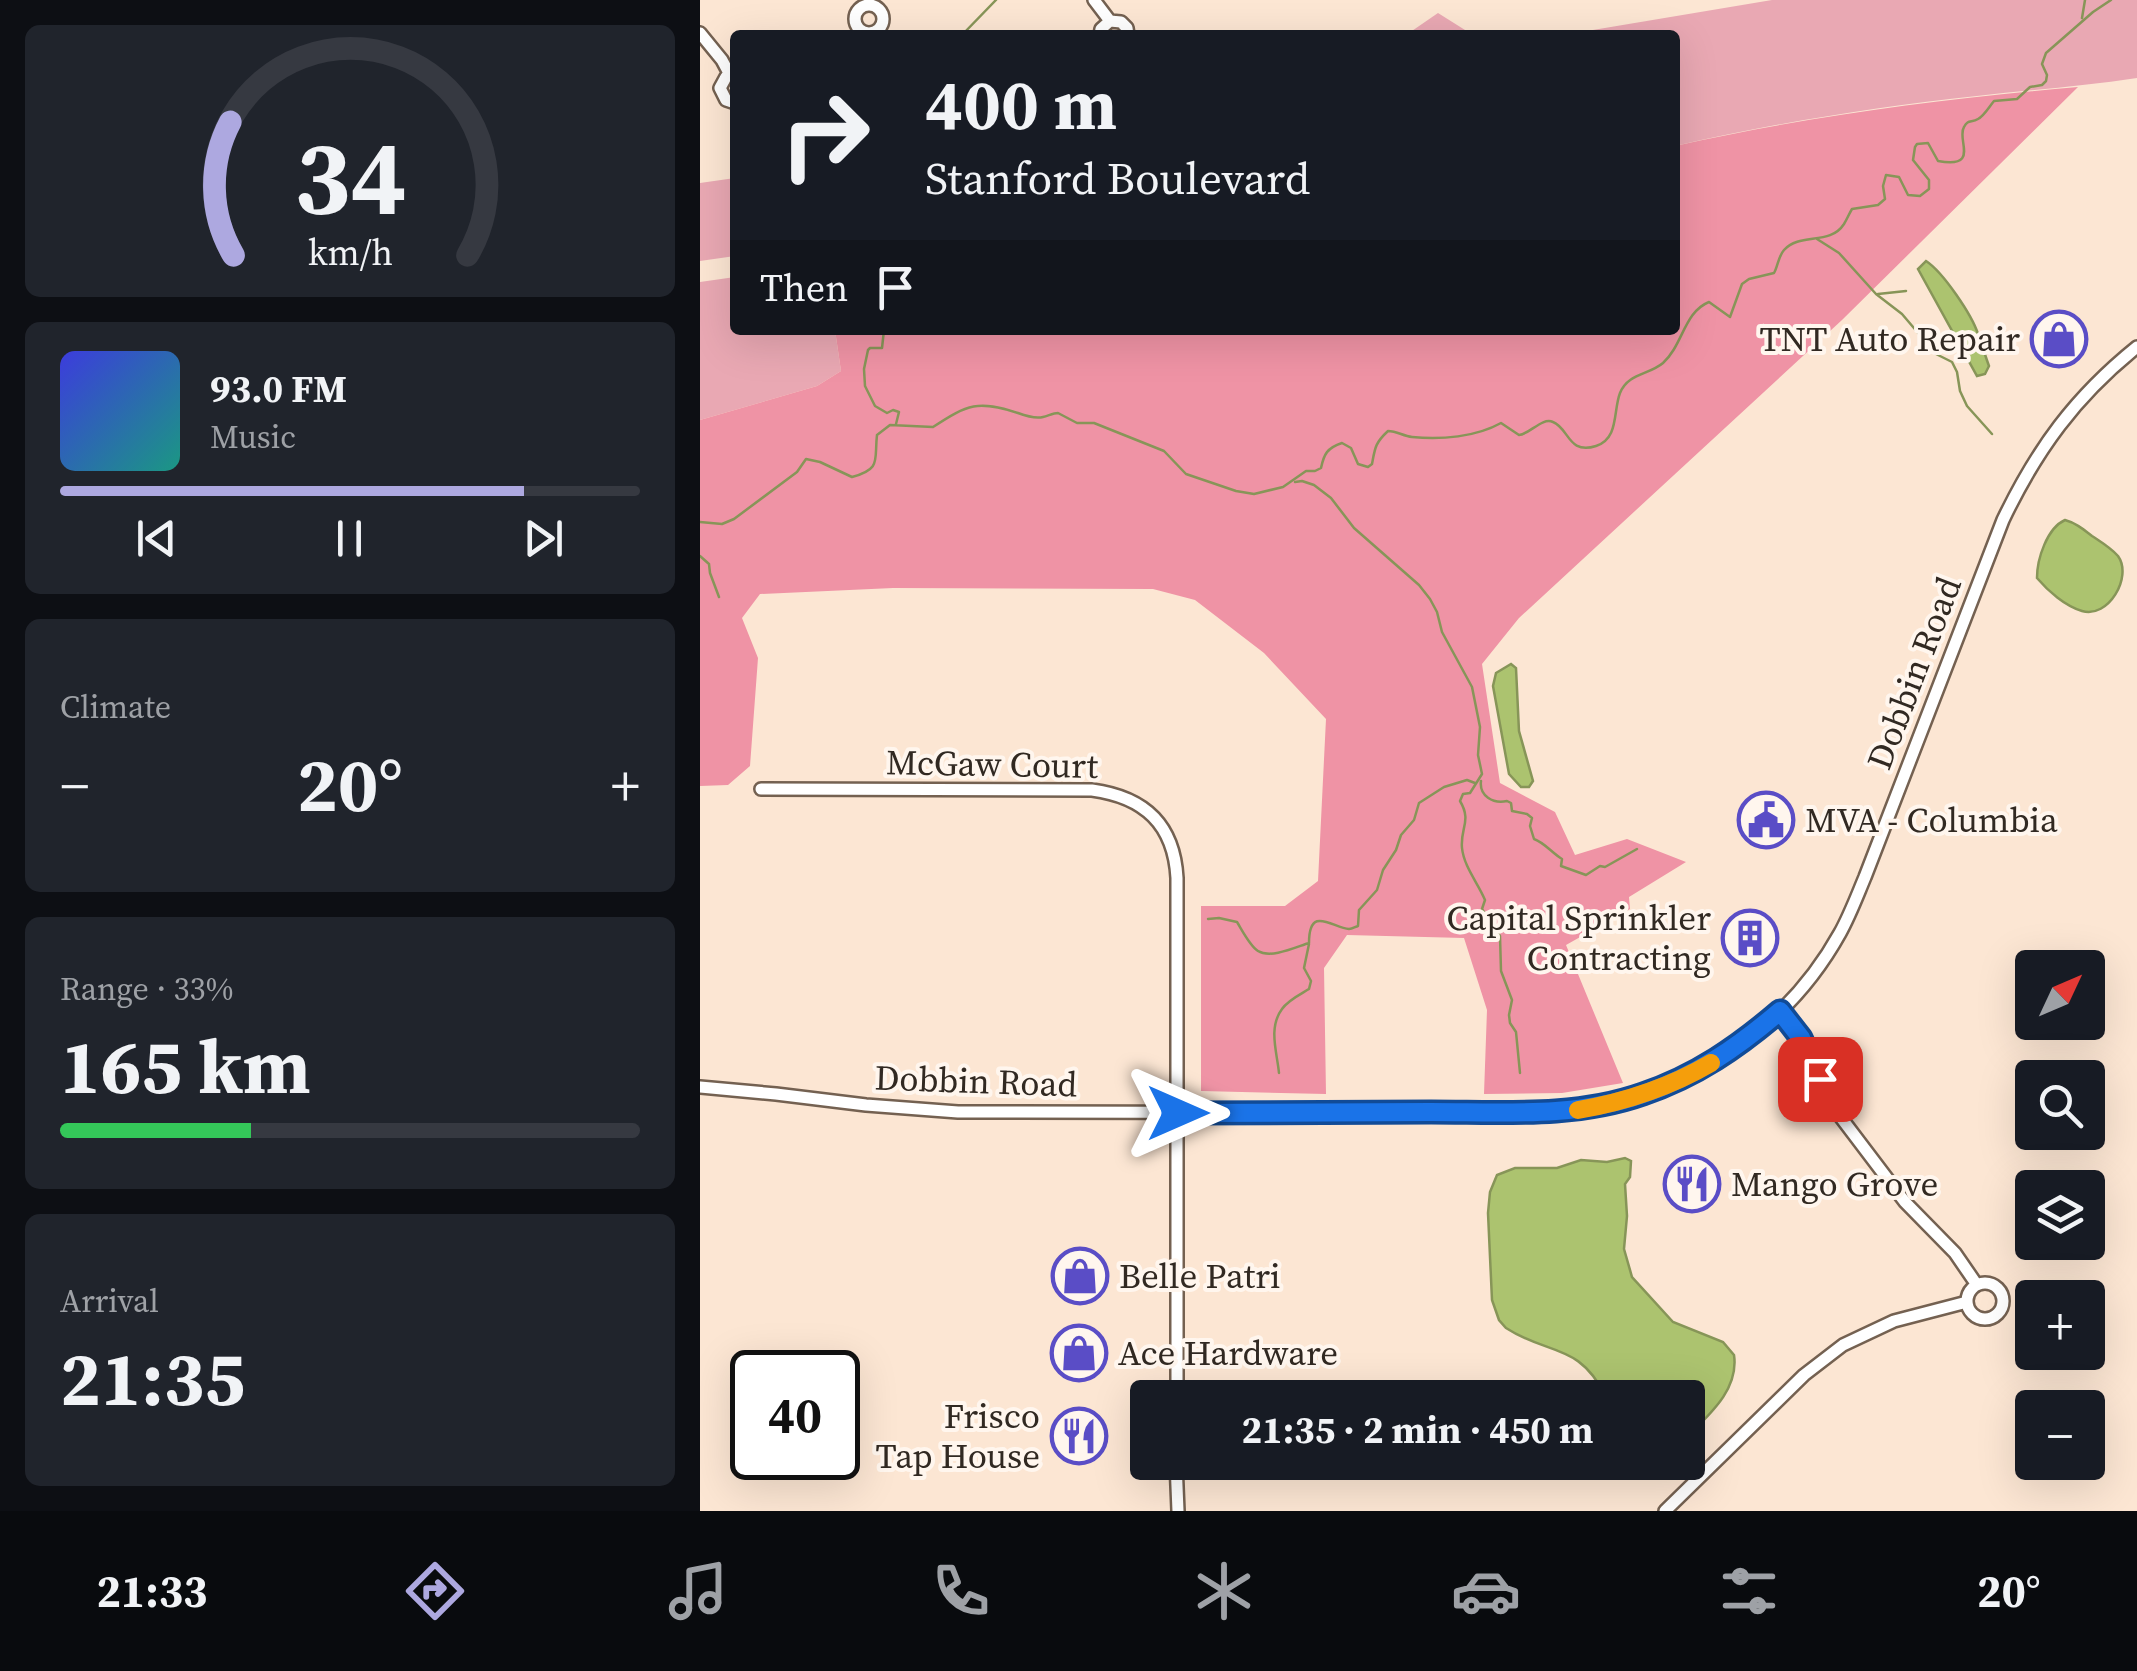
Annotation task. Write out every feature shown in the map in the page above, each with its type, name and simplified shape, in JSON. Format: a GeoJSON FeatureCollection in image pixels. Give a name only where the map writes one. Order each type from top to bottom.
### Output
{"type":"FeatureCollection","features":[{"type":"Feature","properties":{"kind":"street"},"geometry":{"type":"LineString","coordinates":[[1094,0],[1110,20],[1121,22],[1127,30]]}},
{"type":"Feature","properties":{"kind":"street"},"geometry":{"type":"LineString","coordinates":[[1102,30],[1110,20]]}},
{"type":"Feature","properties":{"kind":"street"},"geometry":{"type":"LineString","coordinates":[[700,34],[730,71]]}},
{"type":"Feature","properties":{"kind":"street"},"geometry":{"type":"LineString","coordinates":[[730,77],[720,84],[720,93],[730,101]]}},
{"type":"Feature","properties":{"kind":"street","name":"Dobbin Road"},"geometry":{"type":"LineString","coordinates":[[700,1087],[942,1111],[1522,1112],[1582,1109],[1642,1095],[1701,1069],[1724,1056],[1780,1011],[1840,934],[2003,520],[2028,472],[2065,416],[2137,347]]}},
{"type":"Feature","properties":{"kind":"street","name":"McGaw Court"},"geometry":{"type":"LineString","coordinates":[[761,789],[1092,790],[1116,794],[1145,808],[1155,818],[1169,838],[1176,858],[1176,1380]]}},
{"type":"Feature","properties":{"kind":"street"},"geometry":{"type":"LineString","coordinates":[[1780,1011],[1801,1038],[1836,1112],[1905,1202],[1955,1253],[1977,1285]]}},
{"type":"Feature","properties":{"kind":"street"},"geometry":{"type":"LineString","coordinates":[[1987,1283],[1997,1287],[2004,1299],[1999,1314],[1985,1320],[1972,1314],[1967,1302],[1977,1285],[1987,1283]]}},
{"type":"Feature","properties":{"kind":"street"},"geometry":{"type":"LineString","coordinates":[[1665,1511],[1804,1375],[1843,1346],[1894,1321],[1967,1302]]}},
{"type":"Feature","properties":{"kind":"street"},"geometry":{"type":"LineString","coordinates":[[1175,1508],[1176,1480]]}},
{"type":"Feature","properties":{"kind":"shaded area"},"geometry":{"type":"Polygon","coordinates":[[[1772,0],[2137,0],[2137,78],[1863,111],[1680,145],[1680,30],[1593,30],[1772,0]]]}},
{"type":"Feature","properties":{"kind":"shaded area"},"geometry":{"type":"Polygon","coordinates":[[[1438,13],[1465,30],[1413,30],[1438,13]]]}},
{"type":"Feature","properties":{"kind":"shaded area"},"geometry":{"type":"Polygon","coordinates":[[[2078,87],[1842,320],[1519,618],[1482,664],[1500,783],[1555,812],[1575,855],[1627,839],[1686,862],[1629,897],[1630,909],[1566,945],[1623,1083],[1562,1093],[1484,1094],[1487,1010],[1464,938],[1347,935],[1324,968],[1326,1094],[1201,1091],[1201,906],[1285,906],[1318,881],[1326,719],[1264,653],[1195,600],[1153,589],[893,588],[760,594],[742,618],[758,658],[750,766],[728,785],[700,786],[700,420],[817,386],[841,371],[836,335],[1680,335],[1680,145],[1775,126],[1976,97],[2078,87]]]}},
{"type":"Feature","properties":{"kind":"shaded area"},"geometry":{"type":"Polygon","coordinates":[[[730,179],[730,257],[700,261],[700,183],[730,179]]]}},
{"type":"Feature","properties":{"kind":"shaded area"},"geometry":{"type":"Polygon","coordinates":[[[1926,261],[1970,316],[1989,366],[1985,374],[1977,376],[1918,269],[1926,261]]]}},
{"type":"Feature","properties":{"kind":"shaded area"},"geometry":{"type":"Polygon","coordinates":[[[730,278],[730,335],[836,335],[841,371],[817,386],[700,420],[700,282],[730,278]]]}},
{"type":"Feature","properties":{"kind":"shaded area"},"geometry":{"type":"Polygon","coordinates":[[[2065,520],[2109,548],[2122,565],[2120,585],[2101,609],[2076,609],[2057,598],[2037,578],[2044,545],[2065,520]]]}},
{"type":"Feature","properties":{"kind":"shaded area"},"geometry":{"type":"Polygon","coordinates":[[[1511,664],[1516,668],[1519,731],[1533,781],[1529,787],[1521,787],[1509,774],[1493,686],[1496,673],[1511,664]]]}},
{"type":"Feature","properties":{"kind":"shaded area"},"geometry":{"type":"Polygon","coordinates":[[[1625,1158],[1631,1161],[1630,1177],[1625,1184],[1624,1249],[1632,1277],[1673,1322],[1723,1342],[1734,1355],[1732,1379],[1705,1419],[1705,1380],[1597,1380],[1574,1358],[1522,1337],[1499,1320],[1492,1300],[1488,1213],[1497,1175],[1515,1168],[1557,1168],[1581,1160],[1607,1162],[1625,1158]]]}},
{"type":"Feature","properties":{"kind":"waterway"},"geometry":{"type":"LineString","coordinates":[[967,30],[996,0]]}},
{"type":"Feature","properties":{"kind":"waterway"},"geometry":{"type":"LineString","coordinates":[[2082,18],[2085,0]]}},
{"type":"Feature","properties":{"kind":"waterway"},"geometry":{"type":"LineString","coordinates":[[700,522],[722,524],[734,519],[797,472],[806,459],[852,477],[862,474],[872,467],[876,457],[877,435],[890,425],[933,427],[974,406],[1034,417],[1058,413],[1077,423],[1094,423],[1164,451],[1186,474],[1254,494],[1283,487],[1306,471],[1321,468],[1327,452],[1342,443],[1351,448],[1358,464],[1368,467],[1378,442],[1388,431],[1412,437],[1446,438],[1481,432],[1501,423],[1519,435],[1549,421],[1558,425],[1574,444],[1596,446],[1612,431],[1624,386],[1670,356],[1694,313],[1709,302],[1730,317],[1742,284],[1774,273],[1782,253],[1791,245],[1831,235],[1844,224],[1852,209],[1878,205],[1885,199],[1886,175],[1899,177],[1908,195],[1920,196],[1929,189],[1929,180],[1913,160],[1917,144],[1928,143],[1938,161],[1959,161],[1963,157],[1962,132],[1967,123],[1980,118],[1994,101],[2017,99],[2030,87],[2042,85],[2047,75],[2042,64],[2046,53],[2111,0]]}},
{"type":"Feature","properties":{"kind":"waterway"},"geometry":{"type":"LineString","coordinates":[[1817,239],[1839,253],[1876,294],[1902,314],[1936,354],[1952,362],[1967,406],[1992,434]]}},
{"type":"Feature","properties":{"kind":"waterway"},"geometry":{"type":"LineString","coordinates":[[1878,294],[1906,291]]}},
{"type":"Feature","properties":{"kind":"waterway"},"geometry":{"type":"LineString","coordinates":[[883,335],[882,348],[868,350],[865,386],[875,406],[887,413],[899,412],[896,424]]}},
{"type":"Feature","properties":{"kind":"waterway"},"geometry":{"type":"LineString","coordinates":[[1295,482],[1314,485],[1331,498],[1354,528],[1419,585],[1437,612],[1442,632],[1472,687],[1480,727],[1478,755],[1482,774],[1460,801],[1465,819],[1462,848],[1485,900],[1482,909],[1500,936],[1501,971],[1512,1000],[1509,1015],[1516,1032],[1520,1073]]}},
{"type":"Feature","properties":{"kind":"waterway"},"geometry":{"type":"LineString","coordinates":[[700,556],[709,564],[719,597]]}},
{"type":"Feature","properties":{"kind":"waterway"},"geometry":{"type":"LineString","coordinates":[[1208,919],[1237,922],[1255,949],[1270,954],[1309,943],[1310,931],[1317,921],[1349,929],[1358,926],[1359,910],[1377,890],[1383,870],[1401,835],[1414,820],[1419,803],[1444,787],[1467,780],[1475,783]]}},
{"type":"Feature","properties":{"kind":"waterway"},"geometry":{"type":"LineString","coordinates":[[1481,781],[1488,798],[1507,801],[1512,811],[1532,818],[1534,839],[1562,859],[1561,866],[1586,875],[1637,849]]}},
{"type":"Feature","properties":{"kind":"waterway"},"geometry":{"type":"LineString","coordinates":[[1279,1073],[1275,1024],[1285,1006],[1309,989],[1311,981],[1304,968],[1309,944]]}},
{"type":"Feature","properties":{"kind":"slow traffic"},"geometry":{"type":"LineString","coordinates":[[1578,1110],[1642,1095],[1711,1063]]}},
{"type":"Feature","properties":{"kind":"place","name":"TNT Auto Repair"},"geometry":{"type":"Point","coordinates":[2059,339]}},
{"type":"Feature","properties":{"kind":"place","name":"MVA - Columbia"},"geometry":{"type":"Point","coordinates":[1766,820]}},
{"type":"Feature","properties":{"kind":"place","name":"Capital Sprinkler Contracting"},"geometry":{"type":"Point","coordinates":[1750,938]}},
{"type":"Feature","properties":{"kind":"place","name":"Mango Grove"},"geometry":{"type":"Point","coordinates":[1692,1184]}},
{"type":"Feature","properties":{"kind":"place","name":"Belle Patri"},"geometry":{"type":"Point","coordinates":[1080,1276]}},
{"type":"Feature","properties":{"kind":"place","name":"Ace Hardware"},"geometry":{"type":"Point","coordinates":[1079,1353]}},
{"type":"Feature","properties":{"kind":"place","name":"Frisco Tap House"},"geometry":{"type":"Point","coordinates":[1079,1436]}},
{"type":"Feature","properties":{"kind":"route"},"geometry":{"type":"LineString","coordinates":[[1178,1113],[1582,1109],[1642,1095],[1701,1069],[1724,1056],[1780,1011],[1801,1038],[1820,1079]]}}]}
